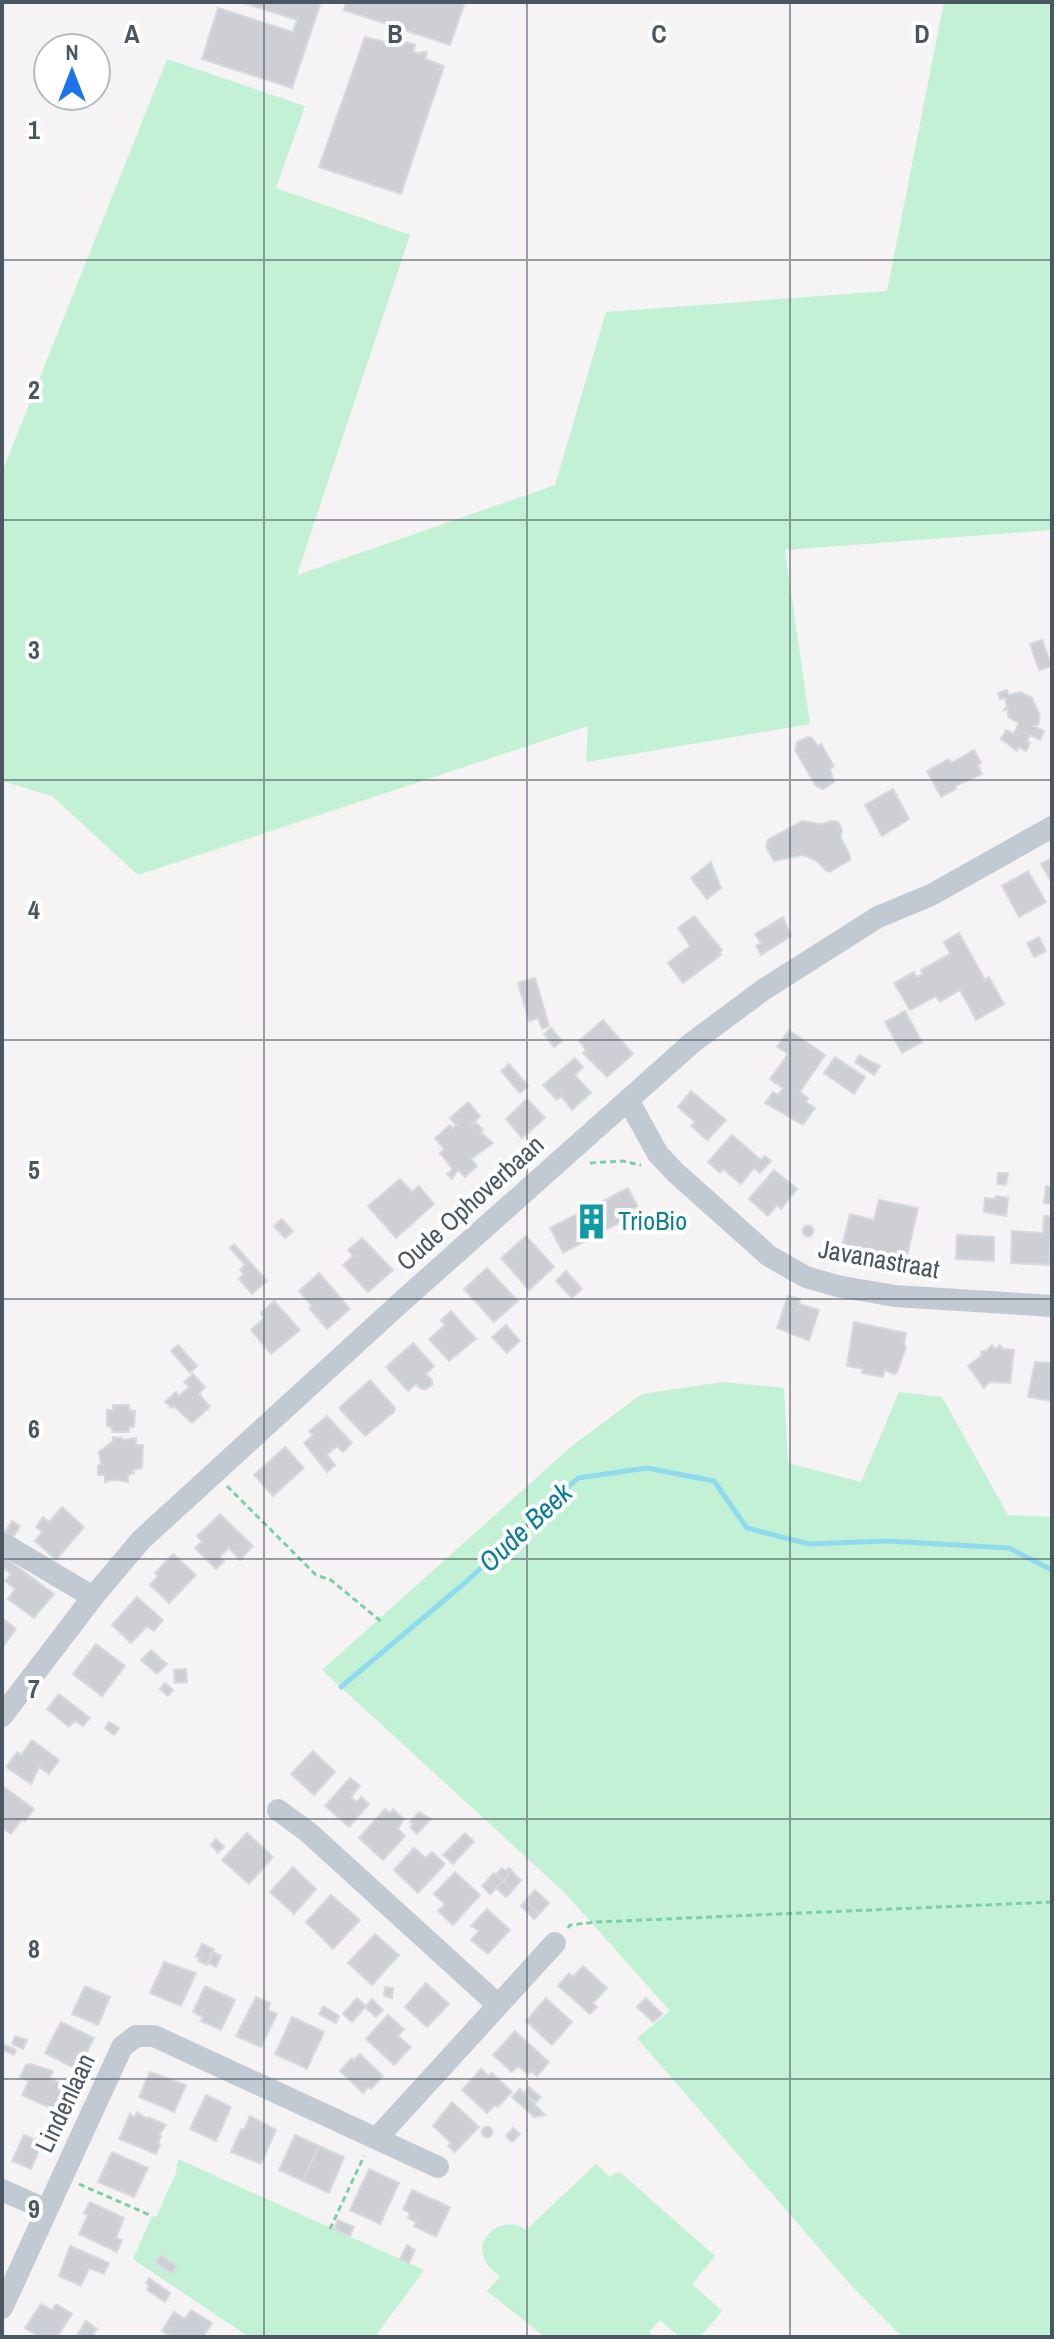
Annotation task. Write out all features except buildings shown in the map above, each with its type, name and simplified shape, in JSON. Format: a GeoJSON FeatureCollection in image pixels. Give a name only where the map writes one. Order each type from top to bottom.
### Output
{"type":"FeatureCollection","features":[{"type":"Feature","properties":{"kind":"street","name":"Oude Ophoverbaan"},"geometry":{"type":"LineString","coordinates":[[2,1716],[141,1540],[693,1042],[763,990],[878,917],[931,895],[1052,827]]}},
{"type":"Feature","properties":{"kind":"street","name":"Javanastraat"},"geometry":{"type":"LineString","coordinates":[[628,1100],[658,1154],[676,1173],[769,1256],[806,1277],[895,1296],[1052,1306]]}},
{"type":"Feature","properties":{"kind":"street"},"geometry":{"type":"LineString","coordinates":[[2,1543],[93,1597]]}},
{"type":"Feature","properties":{"kind":"street"},"geometry":{"type":"LineString","coordinates":[[278,1810],[308,1832],[497,2004]]}},
{"type":"Feature","properties":{"kind":"street"},"geometry":{"type":"LineString","coordinates":[[377,2138],[555,1943]]}},
{"type":"Feature","properties":{"kind":"street","name":"Lindenlaan"},"geometry":{"type":"LineString","coordinates":[[2,2308],[122,2047],[136,2036],[154,2036],[438,2167]]}},
{"type":"Feature","properties":{"kind":"street"},"geometry":{"type":"LineString","coordinates":[[2,2190],[47,2210]]}},
{"type":"Feature","properties":{"kind":"path"},"geometry":{"type":"LineString","coordinates":[[580,1164],[622,1161],[676,1173]]}},
{"type":"Feature","properties":{"kind":"path"},"geometry":{"type":"LineString","coordinates":[[213,1472],[316,1575],[331,1580],[383,1623]]}},
{"type":"Feature","properties":{"kind":"path"},"geometry":{"type":"LineString","coordinates":[[555,1943],[570,1925],[597,1922],[1052,1902]]}},
{"type":"Feature","properties":{"kind":"path"},"geometry":{"type":"LineString","coordinates":[[330,2229],[369,2144],[377,2138]]}},
{"type":"Feature","properties":{"kind":"path"},"geometry":{"type":"LineString","coordinates":[[63,2176],[152,2216]]}},
{"type":"Feature","properties":{"kind":"green space"},"geometry":{"type":"Polygon","coordinates":[[[944,2],[1052,2],[1051,530],[785,550],[810,724],[586,762],[588,726],[138,875],[52,796],[2,781],[2,472],[167,59],[305,106],[276,188],[410,235],[297,575],[555,485],[606,312],[887,291],[944,2]]]}},
{"type":"Feature","properties":{"kind":"green space"},"geometry":{"type":"Polygon","coordinates":[[[723,1382],[784,1388],[788,1463],[861,1482],[899,1392],[942,1397],[1008,1515],[1052,1517],[1052,2337],[902,2337],[851,2285],[637,2038],[670,2011],[565,1893],[322,1670],[573,1445],[642,1394],[723,1382]]]}},
{"type":"Feature","properties":{"kind":"green space"},"geometry":{"type":"Polygon","coordinates":[[[178,2159],[424,2270],[375,2337],[249,2337],[133,2259],[176,2173],[178,2159]]]}},
{"type":"Feature","properties":{"kind":"green space"},"geometry":{"type":"Polygon","coordinates":[[[596,2164],[610,2177],[621,2173],[715,2256],[692,2284],[722,2311],[700,2337],[680,2337],[660,2320],[649,2332],[654,2337],[545,2337],[487,2291],[500,2277],[487,2265],[483,2253],[483,2244],[492,2230],[509,2225],[526,2230],[596,2164]]]}},
{"type":"Feature","properties":{"kind":"waterway","name":"Oude Beek"},"geometry":{"type":"LineString","coordinates":[[341,1687],[467,1581],[578,1478],[647,1468],[714,1481],[747,1528],[809,1544],[887,1541],[1009,1548],[1052,1570]]}},
{"type":"Feature","properties":{"kind":"place","name":"TrioBio"},"geometry":{"type":"Point","coordinates":[592,1221]}}]}
